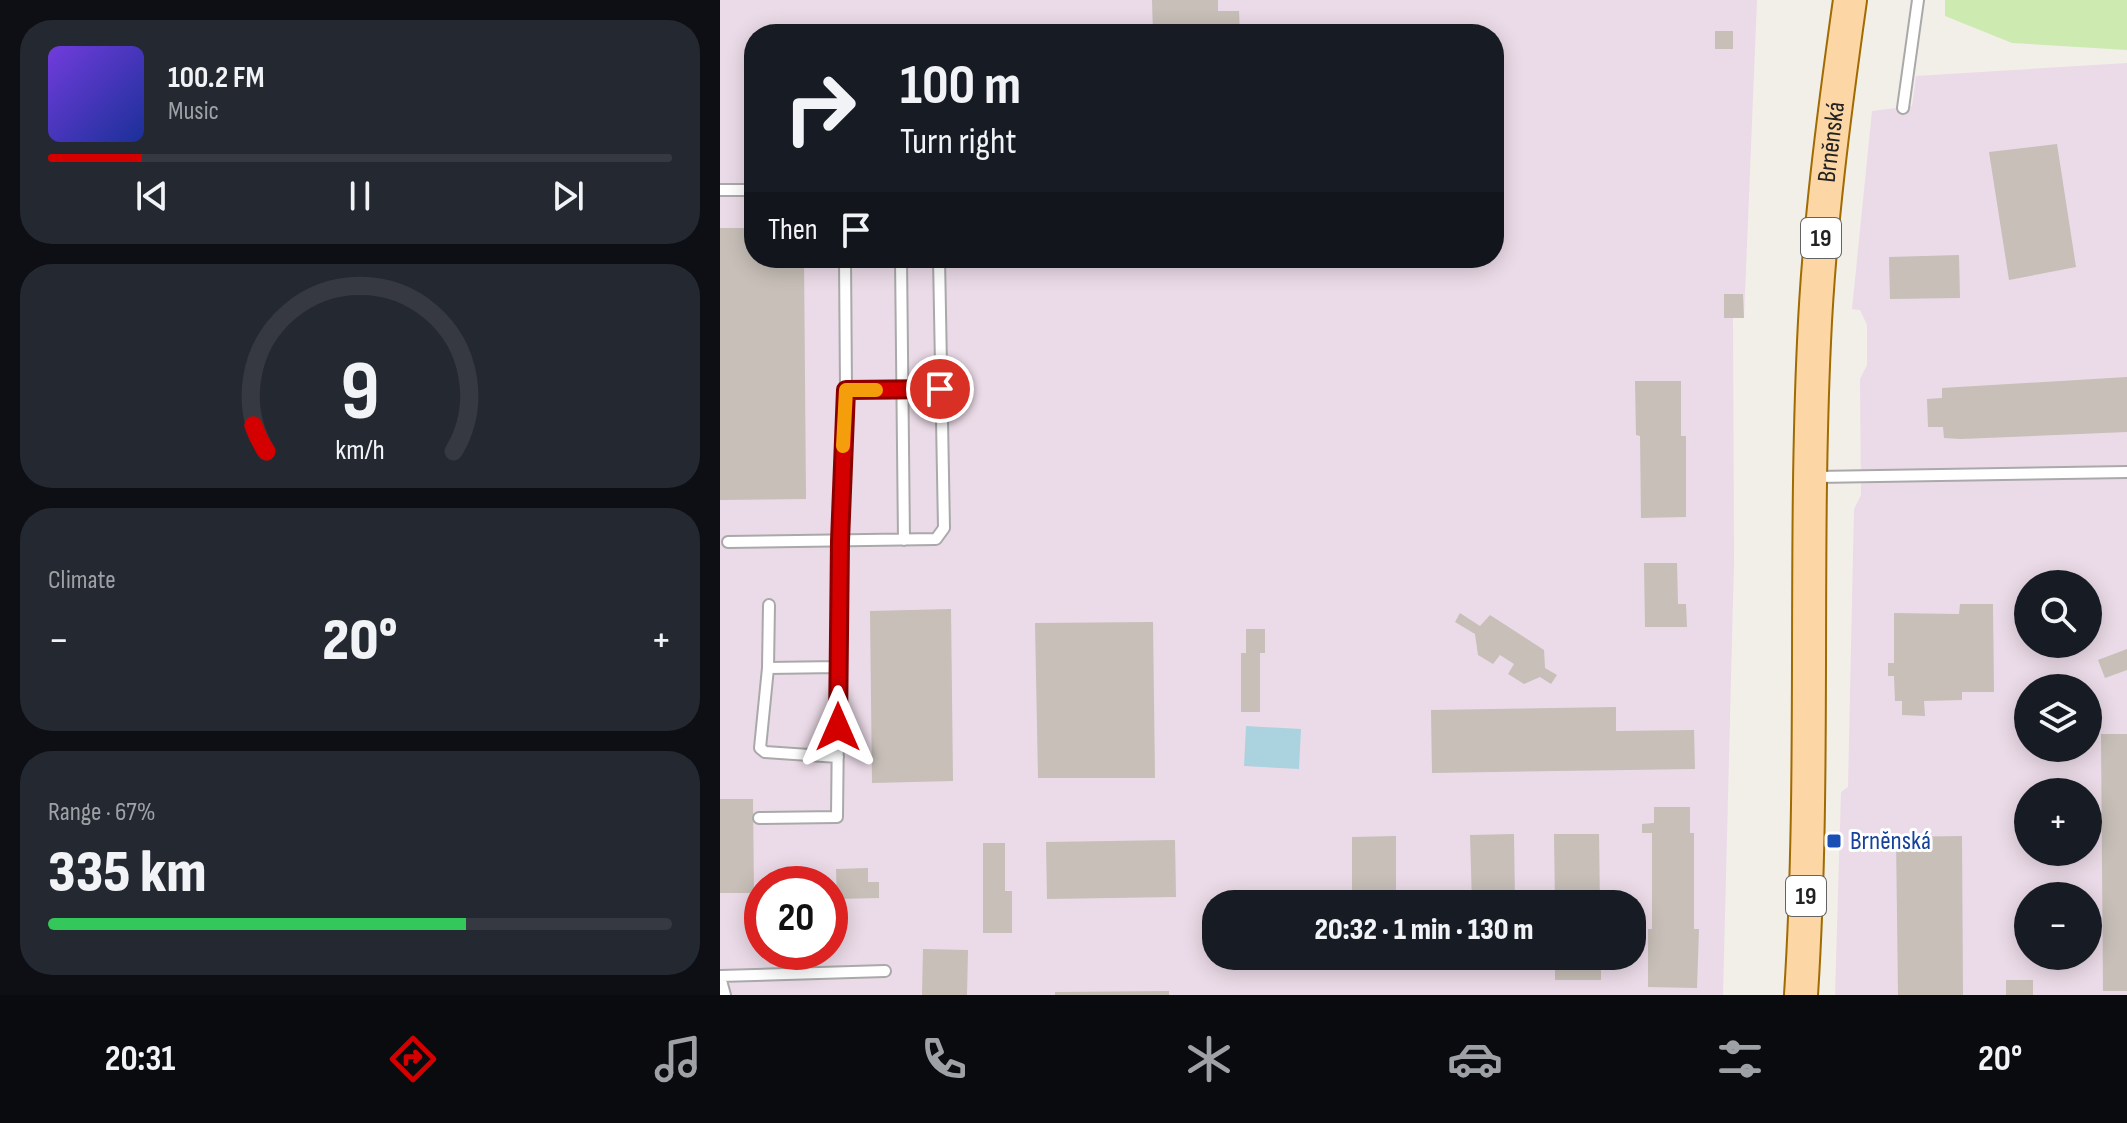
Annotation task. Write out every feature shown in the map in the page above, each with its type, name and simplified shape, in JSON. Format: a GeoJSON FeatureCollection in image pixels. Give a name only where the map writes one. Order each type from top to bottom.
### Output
{"type":"FeatureCollection","features":[{"type":"Feature","properties":{"kind":"main road","name":"Brněnská"},"geometry":{"type":"LineString","coordinates":[[1801,995],[1806,899],[1814,341],[1824,190],[1850,0]]}},
{"type":"Feature","properties":{"kind":"lane"},"geometry":{"type":"LineString","coordinates":[[1903,108],[1918,0]]}},
{"type":"Feature","properties":{"kind":"lane"},"geometry":{"type":"LineString","coordinates":[[720,190],[744,190]]}},
{"type":"Feature","properties":{"kind":"lane"},"geometry":{"type":"LineString","coordinates":[[759,818],[837,817],[840,541],[846,390],[845,268]]}},
{"type":"Feature","properties":{"kind":"lane"},"geometry":{"type":"LineString","coordinates":[[901,268],[904,540]]}},
{"type":"Feature","properties":{"kind":"lane"},"geometry":{"type":"LineString","coordinates":[[728,542],[936,539],[944,528],[939,268]]}},
{"type":"Feature","properties":{"kind":"lane"},"geometry":{"type":"LineString","coordinates":[[846,390],[940,389]]}},
{"type":"Feature","properties":{"kind":"lane"},"geometry":{"type":"LineString","coordinates":[[1810,478],[2127,472]]}},
{"type":"Feature","properties":{"kind":"lane"},"geometry":{"type":"LineString","coordinates":[[769,605],[768,668],[760,748],[765,752],[838,757]]}},
{"type":"Feature","properties":{"kind":"lane"},"geometry":{"type":"LineString","coordinates":[[768,668],[838,667]]}},
{"type":"Feature","properties":{"kind":"lane"},"geometry":{"type":"LineString","coordinates":[[725,995],[720,977],[885,971]]}},
{"type":"Feature","properties":{"kind":"shaded area"},"geometry":{"type":"Polygon","coordinates":[[[720,0],[1757,0],[1744,318],[1733,318],[1734,561],[1723,995],[720,995],[720,0]]]}},
{"type":"Feature","properties":{"kind":"shaded area"},"geometry":{"type":"Polygon","coordinates":[[[2127,63],[2127,995],[1835,995],[1841,792],[1848,787],[1854,509],[1861,495],[1860,379],[1867,365],[1867,325],[1860,310],[1852,309],[1872,111],[1912,106],[1916,76],[2127,63]]]}},
{"type":"Feature","properties":{"kind":"green space"},"geometry":{"type":"Polygon","coordinates":[[[1945,0],[2127,0],[2127,50],[2012,43],[1945,16],[1945,0]]]}},
{"type":"Feature","properties":{"kind":"water"},"geometry":{"type":"Polygon","coordinates":[[[1246,726],[1301,729],[1299,769],[1244,766],[1246,726]]]}},
{"type":"Feature","properties":{"kind":"building"},"geometry":{"type":"Polygon","coordinates":[[[1152,0],[1218,0],[1218,11],[1239,11],[1240,24],[1153,24],[1152,0]]]}},
{"type":"Feature","properties":{"kind":"building"},"geometry":{"type":"Polygon","coordinates":[[[1715,31],[1733,31],[1733,49],[1715,49],[1715,31]]]}},
{"type":"Feature","properties":{"kind":"building"},"geometry":{"type":"Polygon","coordinates":[[[2057,144],[2076,267],[2009,280],[1989,152],[2057,144]]]}},
{"type":"Feature","properties":{"kind":"building"},"geometry":{"type":"Polygon","coordinates":[[[720,228],[744,228],[744,268],[804,268],[806,499],[720,500],[720,228]]]}},
{"type":"Feature","properties":{"kind":"building"},"geometry":{"type":"Polygon","coordinates":[[[1959,255],[1960,298],[1890,299],[1889,257],[1959,255]]]}},
{"type":"Feature","properties":{"kind":"building"},"geometry":{"type":"Polygon","coordinates":[[[1724,294],[1743,294],[1744,318],[1724,318],[1724,294]]]}},
{"type":"Feature","properties":{"kind":"building"},"geometry":{"type":"Polygon","coordinates":[[[2127,377],[2127,432],[1961,439],[1944,438],[1943,427],[1928,427],[1927,399],[1942,398],[1942,388],[2127,377]]]}},
{"type":"Feature","properties":{"kind":"building"},"geometry":{"type":"Polygon","coordinates":[[[1635,381],[1681,381],[1681,436],[1686,436],[1686,517],[1641,518],[1640,436],[1636,435],[1635,381]]]}},
{"type":"Feature","properties":{"kind":"building"},"geometry":{"type":"Polygon","coordinates":[[[1644,563],[1677,563],[1678,604],[1686,604],[1687,627],[1645,627],[1644,563]]]}},
{"type":"Feature","properties":{"kind":"building"},"geometry":{"type":"Polygon","coordinates":[[[1960,604],[1993,604],[1994,692],[1962,692],[1962,700],[1924,701],[1925,716],[1902,715],[1902,701],[1895,701],[1894,676],[1888,676],[1888,663],[1894,663],[1894,613],[1959,614],[1960,604]]]}},
{"type":"Feature","properties":{"kind":"building"},"geometry":{"type":"Polygon","coordinates":[[[951,609],[953,781],[872,783],[870,611],[951,609]]]}},
{"type":"Feature","properties":{"kind":"building"},"geometry":{"type":"Polygon","coordinates":[[[1460,613],[1480,626],[1490,615],[1544,650],[1545,668],[1557,675],[1551,684],[1540,677],[1524,684],[1508,674],[1514,664],[1500,655],[1493,664],[1478,655],[1475,634],[1455,622],[1460,613]]]}},
{"type":"Feature","properties":{"kind":"building"},"geometry":{"type":"Polygon","coordinates":[[[1153,622],[1155,778],[1038,778],[1035,623],[1153,622]]]}},
{"type":"Feature","properties":{"kind":"building"},"geometry":{"type":"Polygon","coordinates":[[[1246,629],[1265,629],[1265,653],[1260,653],[1260,712],[1241,712],[1241,653],[1246,653],[1246,629]]]}},
{"type":"Feature","properties":{"kind":"building"},"geometry":{"type":"Polygon","coordinates":[[[2127,649],[2127,670],[2105,678],[2098,660],[2127,649]]]}},
{"type":"Feature","properties":{"kind":"building"},"geometry":{"type":"Polygon","coordinates":[[[1616,707],[1616,731],[1694,730],[1695,769],[1432,773],[1431,710],[1616,707]]]}},
{"type":"Feature","properties":{"kind":"building"},"geometry":{"type":"Polygon","coordinates":[[[2102,734],[2127,734],[2127,991],[2103,991],[2102,734]]]}},
{"type":"Feature","properties":{"kind":"building"},"geometry":{"type":"Polygon","coordinates":[[[720,799],[753,799],[754,866],[744,866],[744,893],[720,893],[720,799]]]}},
{"type":"Feature","properties":{"kind":"building"},"geometry":{"type":"Polygon","coordinates":[[[1654,807],[1690,807],[1690,833],[1694,833],[1694,929],[1699,929],[1697,988],[1648,987],[1648,929],[1652,929],[1652,833],[1642,833],[1642,824],[1654,823],[1654,807]]]}},
{"type":"Feature","properties":{"kind":"building"},"geometry":{"type":"Polygon","coordinates":[[[1514,834],[1515,890],[1472,890],[1470,835],[1514,834]]]}},
{"type":"Feature","properties":{"kind":"building"},"geometry":{"type":"Polygon","coordinates":[[[1554,834],[1599,834],[1600,890],[1555,890],[1554,834]]]}},
{"type":"Feature","properties":{"kind":"building"},"geometry":{"type":"Polygon","coordinates":[[[1396,836],[1396,890],[1352,890],[1352,837],[1396,836]]]}},
{"type":"Feature","properties":{"kind":"building"},"geometry":{"type":"Polygon","coordinates":[[[1962,836],[1963,995],[1898,995],[1896,837],[1962,836]]]}},
{"type":"Feature","properties":{"kind":"building"},"geometry":{"type":"Polygon","coordinates":[[[1175,840],[1176,897],[1047,899],[1046,842],[1175,840]]]}},
{"type":"Feature","properties":{"kind":"building"},"geometry":{"type":"Polygon","coordinates":[[[983,843],[1005,843],[1005,891],[1012,891],[1012,933],[983,933],[983,843]]]}},
{"type":"Feature","properties":{"kind":"building"},"geometry":{"type":"Polygon","coordinates":[[[868,868],[868,882],[879,882],[879,898],[848,899],[848,869],[868,868]]]}},
{"type":"Feature","properties":{"kind":"building"},"geometry":{"type":"Polygon","coordinates":[[[923,949],[968,950],[967,995],[922,995],[923,949]]]}},
{"type":"Feature","properties":{"kind":"building"},"geometry":{"type":"Polygon","coordinates":[[[1555,970],[1601,970],[1601,980],[1555,980],[1555,970]]]}},
{"type":"Feature","properties":{"kind":"building"},"geometry":{"type":"Polygon","coordinates":[[[2006,980],[2033,980],[2033,995],[2006,995],[2006,980]]]}},
{"type":"Feature","properties":{"kind":"building"},"geometry":{"type":"Polygon","coordinates":[[[1169,991],[1169,995],[1055,995],[1055,992],[1169,991]]]}},
{"type":"Feature","properties":{"kind":"slow traffic"},"geometry":{"type":"LineString","coordinates":[[843,446],[846,390],[876,390]]}},
{"type":"Feature","properties":{"kind":"place","name":"Brněnská"},"geometry":{"type":"Point","coordinates":[1834,841]}},
{"type":"Feature","properties":{"kind":"route"},"geometry":{"type":"LineString","coordinates":[[838,727],[840,541],[846,390],[940,389]]}}]}
